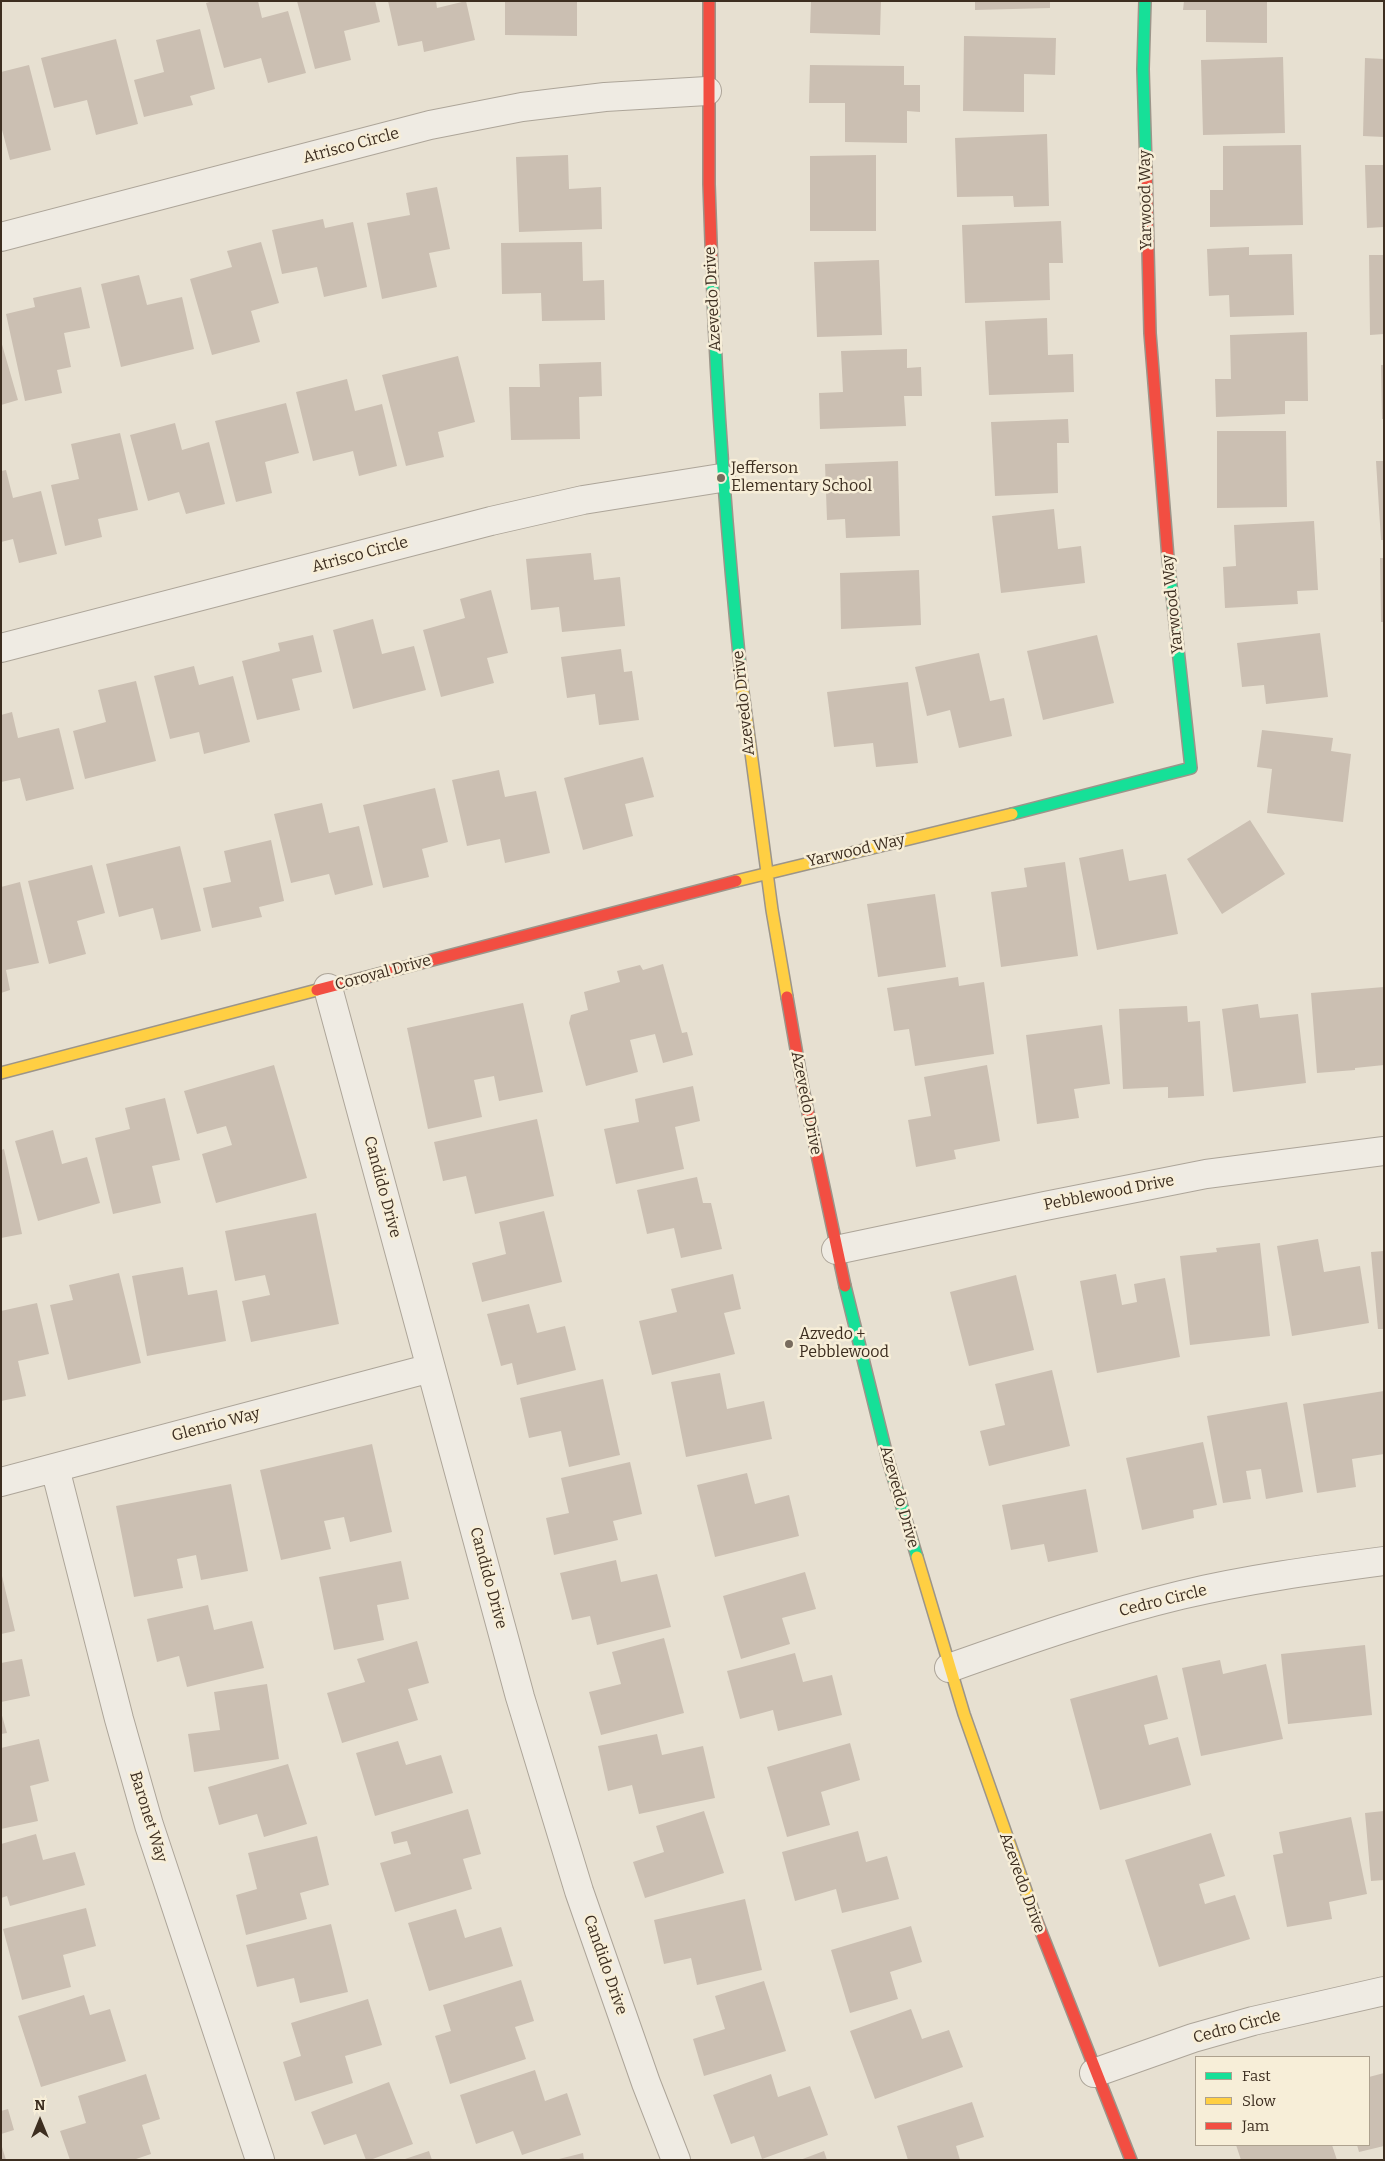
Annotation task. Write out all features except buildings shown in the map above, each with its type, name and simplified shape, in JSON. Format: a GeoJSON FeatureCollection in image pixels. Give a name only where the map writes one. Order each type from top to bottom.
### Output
{"type":"FeatureCollection","features":[{"type":"Feature","properties":{"kind":"street","name":"Azevedo Drive"},"geometry":{"type":"LineString","coordinates":[[709,1],[707,91],[710,266],[721,478],[745,722],[765,873],[802,1090],[836,1250],[884,1448],[948,1668],[1010,1852],[1053,1970],[1131,2160]]}},
{"type":"Feature","properties":{"kind":"street","name":"Yarwood Way"},"geometry":{"type":"LineString","coordinates":[[765,873],[985,821],[1191,768],[1171,597],[1150,333],[1143,69],[1145,1]]}},
{"type":"Feature","properties":{"kind":"street","name":"Atrisco Circle"},"geometry":{"type":"LineString","coordinates":[[1,237],[430,125],[522,107],[587,99],[707,91]]}},
{"type":"Feature","properties":{"kind":"street","name":"Atrisco Circle"},"geometry":{"type":"LineString","coordinates":[[1,648],[491,521],[583,500],[721,478]]}},
{"type":"Feature","properties":{"kind":"street","name":"Coroval Drive"},"geometry":{"type":"LineString","coordinates":[[1,1073],[765,873]]}},
{"type":"Feature","properties":{"kind":"street","name":"Candido Drive"},"geometry":{"type":"LineString","coordinates":[[328,988],[520,1697],[574,1873],[643,2073],[676,2160]]}},
{"type":"Feature","properties":{"kind":"street","name":"Pebblewood Drive"},"geometry":{"type":"LineString","coordinates":[[836,1250],[1206,1174],[1384,1150]]}},
{"type":"Feature","properties":{"kind":"street","name":"Glenrio Way"},"geometry":{"type":"LineString","coordinates":[[1,1482],[431,1368]]}},
{"type":"Feature","properties":{"kind":"street","name":"Baronet Way"},"geometry":{"type":"LineString","coordinates":[[55,1468],[119,1719],[149,1826],[260,2160]]}},
{"type":"Feature","properties":{"kind":"street","name":"Cedro Circle"},"geometry":{"type":"LineString","coordinates":[[948,1668],[1086,1621],[1181,1595],[1279,1575],[1384,1561]]}},
{"type":"Feature","properties":{"kind":"street","name":"Cedro Circle"},"geometry":{"type":"LineString","coordinates":[[1094,2073],[1201,2036],[1384,1991]]}},
{"type":"Feature","properties":{"kind":"traffic: fast"},"geometry":{"type":"LineString","coordinates":[[1145,1],[1143,69],[1146,167]]}},
{"type":"Feature","properties":{"kind":"traffic: fast"},"geometry":{"type":"LineString","coordinates":[[712,271],[724,479],[742,685]]}},
{"type":"Feature","properties":{"kind":"traffic: fast"},"geometry":{"type":"LineString","coordinates":[[1012,814],[1191,768],[1168,558]]}},
{"type":"Feature","properties":{"kind":"traffic: fast"},"geometry":{"type":"LineString","coordinates":[[845,1286],[888,1460],[917,1557]]}},
{"type":"Feature","properties":{"kind":"traffic: slow"},"geometry":{"type":"LineString","coordinates":[[742,685],[772,910],[787,997]]}},
{"type":"Feature","properties":{"kind":"traffic: slow"},"geometry":{"type":"LineString","coordinates":[[736,881],[1012,814]]}},
{"type":"Feature","properties":{"kind":"traffic: slow"},"geometry":{"type":"LineString","coordinates":[[1,1073],[317,990]]}},
{"type":"Feature","properties":{"kind":"traffic: slow"},"geometry":{"type":"LineString","coordinates":[[917,1557],[964,1714],[1036,1919]]}},
{"type":"Feature","properties":{"kind":"traffic: jam"},"geometry":{"type":"LineString","coordinates":[[709,1],[709,184],[712,271]]}},
{"type":"Feature","properties":{"kind":"traffic: jam"},"geometry":{"type":"LineString","coordinates":[[1146,167],[1150,333],[1168,558]]}},
{"type":"Feature","properties":{"kind":"traffic: jam"},"geometry":{"type":"LineString","coordinates":[[317,990],[736,881]]}},
{"type":"Feature","properties":{"kind":"traffic: jam"},"geometry":{"type":"LineString","coordinates":[[787,997],[803,1089],[845,1286]]}},
{"type":"Feature","properties":{"kind":"traffic: jam"},"geometry":{"type":"LineString","coordinates":[[1036,1919],[1131,2160]]}},
{"type":"Feature","properties":{"kind":"place","name":"Jefferson Elementary School"},"geometry":{"type":"Point","coordinates":[721,478]}},
{"type":"Feature","properties":{"kind":"place","name":"Azvedo + Pebblewood"},"geometry":{"type":"Point","coordinates":[789,1344]}}]}
